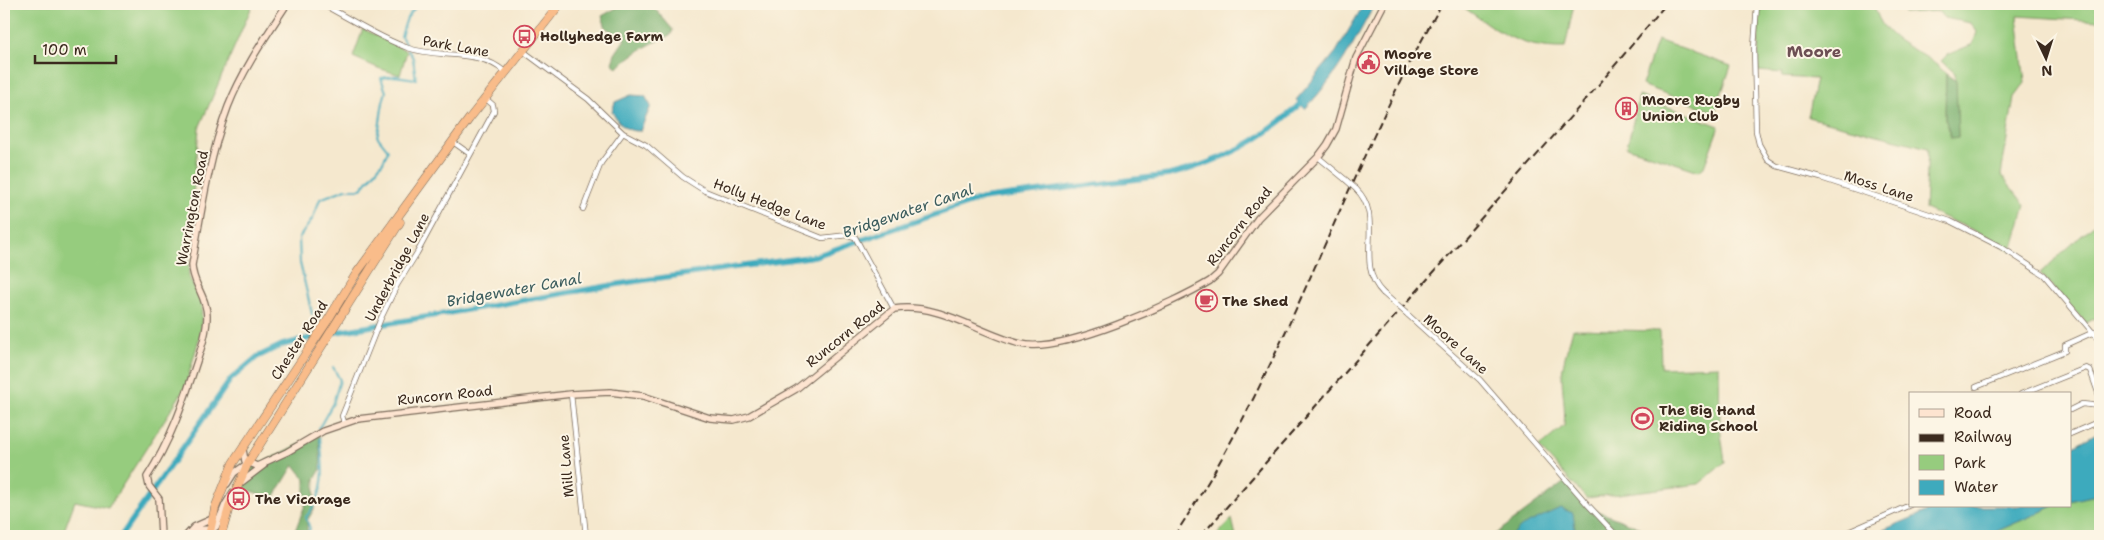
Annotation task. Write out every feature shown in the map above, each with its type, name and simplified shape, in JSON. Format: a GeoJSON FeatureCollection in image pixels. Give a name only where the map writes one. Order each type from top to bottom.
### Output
{"type":"FeatureCollection","features":[{"type":"Feature","properties":{"kind":"highway","name":"Chester Road"},"geometry":{"type":"LineString","coordinates":[[220,536],[236,488],[248,463],[320,346],[453,142],[484,98],[560,4]]}},
{"type":"Feature","properties":{"kind":"highway","name":"Chester Road"},"geometry":{"type":"LineString","coordinates":[[209,533],[215,508],[229,472],[356,274],[434,170]]}},
{"type":"Feature","properties":{"kind":"street","name":"Warrington Road"},"geometry":{"type":"LineString","coordinates":[[161,536],[158,494],[149,486],[147,478],[166,447],[187,392],[206,331],[208,314],[203,297],[192,277],[192,265],[208,182],[228,107],[244,75],[287,4]]}},
{"type":"Feature","properties":{"kind":"street","name":"Park Lane"},"geometry":{"type":"LineString","coordinates":[[322,4],[408,48],[425,52],[469,56],[494,64],[505,72]]}},
{"type":"Feature","properties":{"kind":"street","name":"Runcorn Road"},"geometry":{"type":"LineString","coordinates":[[236,488],[266,464],[309,438],[344,422],[391,414],[571,394],[610,392],[643,396],[710,418],[734,420],[749,416],[796,389],[894,309],[904,308],[931,311],[974,325],[1012,341],[1032,346],[1046,344],[1125,322],[1210,281],[1218,274],[1262,214],[1318,157],[1336,130],[1356,58],[1384,4]]}},
{"type":"Feature","properties":{"kind":"street","name":"Moss Lane"},"geometry":{"type":"LineString","coordinates":[[1757,4],[1754,48],[1756,131],[1759,144],[1768,160],[1777,166],[1821,178],[1950,221],[1990,241],[2044,276],[2100,341]]}},
{"type":"Feature","properties":{"kind":"street","name":"Holly Hedge Lane"},"geometry":{"type":"LineString","coordinates":[[522,50],[588,99],[623,133],[646,145],[683,177],[705,191],[822,238],[848,235],[855,237],[894,309]]}},
{"type":"Feature","properties":{"kind":"street","name":"Underbridge Lane"},"geometry":{"type":"LineString","coordinates":[[344,422],[342,416],[381,318],[494,110],[493,105],[484,98]]}},
{"type":"Feature","properties":{"kind":"street"},"geometry":{"type":"LineString","coordinates":[[583,209],[601,163],[623,133]]}},
{"type":"Feature","properties":{"kind":"street"},"geometry":{"type":"LineString","coordinates":[[453,142],[470,154]]}},
{"type":"Feature","properties":{"kind":"street","name":"Moore Lane"},"geometry":{"type":"LineString","coordinates":[[1318,157],[1364,197],[1369,210],[1370,271],[1375,284],[1480,380],[1588,505],[1618,536]]}},
{"type":"Feature","properties":{"kind":"street"},"geometry":{"type":"LineString","coordinates":[[1976,387],[2065,351],[2065,346],[2094,332]]}},
{"type":"Feature","properties":{"kind":"street"},"geometry":{"type":"LineString","coordinates":[[2026,392],[2086,368],[2090,370],[2100,398]]}},
{"type":"Feature","properties":{"kind":"street","name":"Mill Lane"},"geometry":{"type":"LineString","coordinates":[[571,394],[586,536]]}},
{"type":"Feature","properties":{"kind":"street"},"geometry":{"type":"LineString","coordinates":[[2072,409],[2082,404],[2100,406]]}},
{"type":"Feature","properties":{"kind":"street"},"geometry":{"type":"LineString","coordinates":[[2072,433],[2100,421]]}},
{"type":"Feature","properties":{"kind":"street"},"geometry":{"type":"LineString","coordinates":[[243,450],[243,458],[248,463],[255,466],[266,464]]}},
{"type":"Feature","properties":{"kind":"street"},"geometry":{"type":"LineString","coordinates":[[215,508],[234,473],[248,463]]}},
{"type":"Feature","properties":{"kind":"street"},"geometry":{"type":"LineString","coordinates":[[209,533],[216,527],[229,496],[236,488]]}},
{"type":"Feature","properties":{"kind":"street"},"geometry":{"type":"LineString","coordinates":[[1838,536],[1909,505]]}},
{"type":"Feature","properties":{"kind":"street"},"geometry":{"type":"LineString","coordinates":[[186,536],[202,522],[212,519]]}},
{"type":"Feature","properties":{"kind":"street"},"geometry":{"type":"LineString","coordinates":[[190,531],[220,536]]}},
{"type":"Feature","properties":{"kind":"green space"},"geometry":{"type":"Polygon","coordinates":[[[4,4],[253,4],[199,128],[188,252],[189,277],[202,303],[201,332],[185,388],[108,508],[75,501],[62,536],[4,536],[4,4]]]}},
{"type":"Feature","properties":{"kind":"green space"},"geometry":{"type":"Polygon","coordinates":[[[631,4],[651,4],[673,30],[670,36],[642,49],[628,58],[618,68],[612,63],[615,54],[625,39],[606,28],[602,16],[618,7],[631,4]]]}},
{"type":"Feature","properties":{"kind":"green space"},"geometry":{"type":"Polygon","coordinates":[[[1459,4],[1574,4],[1565,48],[1534,45],[1508,36],[1496,30],[1459,4]]]}},
{"type":"Feature","properties":{"kind":"green space"},"geometry":{"type":"Polygon","coordinates":[[[1759,4],[1874,4],[1879,18],[1894,37],[1926,57],[1946,74],[1945,120],[1958,137],[1955,73],[1941,61],[1947,55],[1973,44],[1977,32],[1971,23],[1944,18],[1938,11],[1904,13],[1903,4],[2100,4],[2100,21],[2017,16],[2025,83],[2014,97],[2001,175],[2025,205],[2012,251],[1987,236],[1925,209],[1928,148],[1808,117],[1816,79],[1782,77],[1783,73],[1758,71],[1759,4]]]}},
{"type":"Feature","properties":{"kind":"green space"},"geometry":{"type":"Polygon","coordinates":[[[363,29],[407,51],[400,75],[353,57],[363,29]]]}},
{"type":"Feature","properties":{"kind":"green space"},"geometry":{"type":"Polygon","coordinates":[[[1657,40],[1731,66],[1715,112],[1642,85],[1657,40]]]}},
{"type":"Feature","properties":{"kind":"green space"},"geometry":{"type":"Polygon","coordinates":[[[1946,74],[1956,81],[1958,137],[1951,138],[1945,118],[1946,74]]]}},
{"type":"Feature","properties":{"kind":"green space"},"geometry":{"type":"Polygon","coordinates":[[[1639,96],[1719,126],[1704,167],[1699,171],[1627,147],[1639,96]]]}},
{"type":"Feature","properties":{"kind":"green space"},"geometry":{"type":"Polygon","coordinates":[[[2100,219],[2100,316],[2086,323],[2040,273],[2100,219]]]}},
{"type":"Feature","properties":{"kind":"green space","name":"The Big Hand Riding School"},"geometry":{"type":"Polygon","coordinates":[[[1573,329],[1660,331],[1661,368],[1719,366],[1720,427],[1725,462],[1699,484],[1586,498],[1539,447],[1564,426],[1565,413],[1562,375],[1573,329]]]}},
{"type":"Feature","properties":{"kind":"green space"},"geometry":{"type":"Polygon","coordinates":[[[319,435],[321,469],[315,479],[314,509],[307,521],[307,536],[293,536],[305,505],[305,479],[294,465],[273,499],[237,486],[248,463],[253,467],[319,435]]]}},
{"type":"Feature","properties":{"kind":"green space"},"geometry":{"type":"Polygon","coordinates":[[[1566,481],[1587,507],[1661,536],[1493,536],[1566,481]]]}},
{"type":"Feature","properties":{"kind":"green space"},"geometry":{"type":"Polygon","coordinates":[[[2100,494],[2100,536],[1986,536],[2049,508],[2072,508],[2072,501],[2100,494]]]}},
{"type":"Feature","properties":{"kind":"green space"},"geometry":{"type":"Polygon","coordinates":[[[1232,519],[1236,536],[1216,536],[1232,519]]]}},
{"type":"Feature","properties":{"kind":"water"},"geometry":{"type":"Polygon","coordinates":[[[1364,4],[1375,4],[1336,71],[1305,109],[1296,100],[1336,52],[1364,4]]]}},
{"type":"Feature","properties":{"kind":"water"},"geometry":{"type":"Polygon","coordinates":[[[631,95],[645,96],[651,106],[640,131],[630,130],[623,126],[612,111],[615,102],[631,95]]]}},
{"type":"Feature","properties":{"kind":"water"},"geometry":{"type":"Polygon","coordinates":[[[2100,431],[2100,494],[2072,501],[2072,447],[2100,431]]]}},
{"type":"Feature","properties":{"kind":"water"},"geometry":{"type":"Polygon","coordinates":[[[1560,508],[1573,513],[1576,536],[1511,536],[1522,526],[1560,508]]]}},
{"type":"Feature","properties":{"kind":"water"},"geometry":{"type":"Polygon","coordinates":[[[1935,508],[2049,508],[1986,536],[1869,536],[1935,508]]]}},
{"type":"Feature","properties":{"kind":"waterway"},"geometry":{"type":"LineString","coordinates":[[406,45],[401,36],[407,18],[418,4]]}},
{"type":"Feature","properties":{"kind":"waterway"},"geometry":{"type":"LineString","coordinates":[[312,314],[300,263],[299,238],[313,218],[320,199],[346,189],[361,189],[383,162],[388,150],[377,136],[386,92],[381,78],[395,76],[416,79],[413,58],[408,49]]}},
{"type":"Feature","properties":{"kind":"waterway","name":"Bridgewater Canal"},"geometry":{"type":"LineString","coordinates":[[121,536],[231,379],[257,357],[282,345],[331,333],[631,282],[815,256],[981,199],[1169,175],[1207,163],[1242,147],[1274,126],[1305,99]]}},
{"type":"Feature","properties":{"kind":"waterway"},"geometry":{"type":"LineString","coordinates":[[319,428],[333,403],[340,380],[333,367]]}},
{"type":"Feature","properties":{"kind":"waterway"},"geometry":{"type":"LineString","coordinates":[[305,536],[310,529],[306,517],[313,508],[321,489],[323,470],[320,438]]}},
{"type":"Feature","properties":{"kind":"railway"},"geometry":{"type":"LineString","coordinates":[[1174,536],[1214,473],[1249,407],[1282,340],[1406,69],[1442,4]]}},
{"type":"Feature","properties":{"kind":"railway"},"geometry":{"type":"LineString","coordinates":[[1201,536],[1596,88],[1666,4]]}},
{"type":"Feature","properties":{"kind":"place","name":"Hollyhedge Farm"},"geometry":{"type":"Point","coordinates":[524,36]}},
{"type":"Feature","properties":{"kind":"place","name":"Moore Village Store"},"geometry":{"type":"Point","coordinates":[1368,62]}},
{"type":"Feature","properties":{"kind":"place","name":"Moore Rugby Union Club"},"geometry":{"type":"Point","coordinates":[1626,108]}},
{"type":"Feature","properties":{"kind":"place","name":"The Shed"},"geometry":{"type":"Point","coordinates":[1206,301]}},
{"type":"Feature","properties":{"kind":"place","name":"The Big Hand Riding School"},"geometry":{"type":"Point","coordinates":[1643,418]}},
{"type":"Feature","properties":{"kind":"place","name":"The Vicarage"},"geometry":{"type":"Point","coordinates":[239,499]}},
{"type":"Feature","properties":{"kind":"district","name":"Moore"},"geometry":{"type":"Point","coordinates":[1814,51]}}]}
